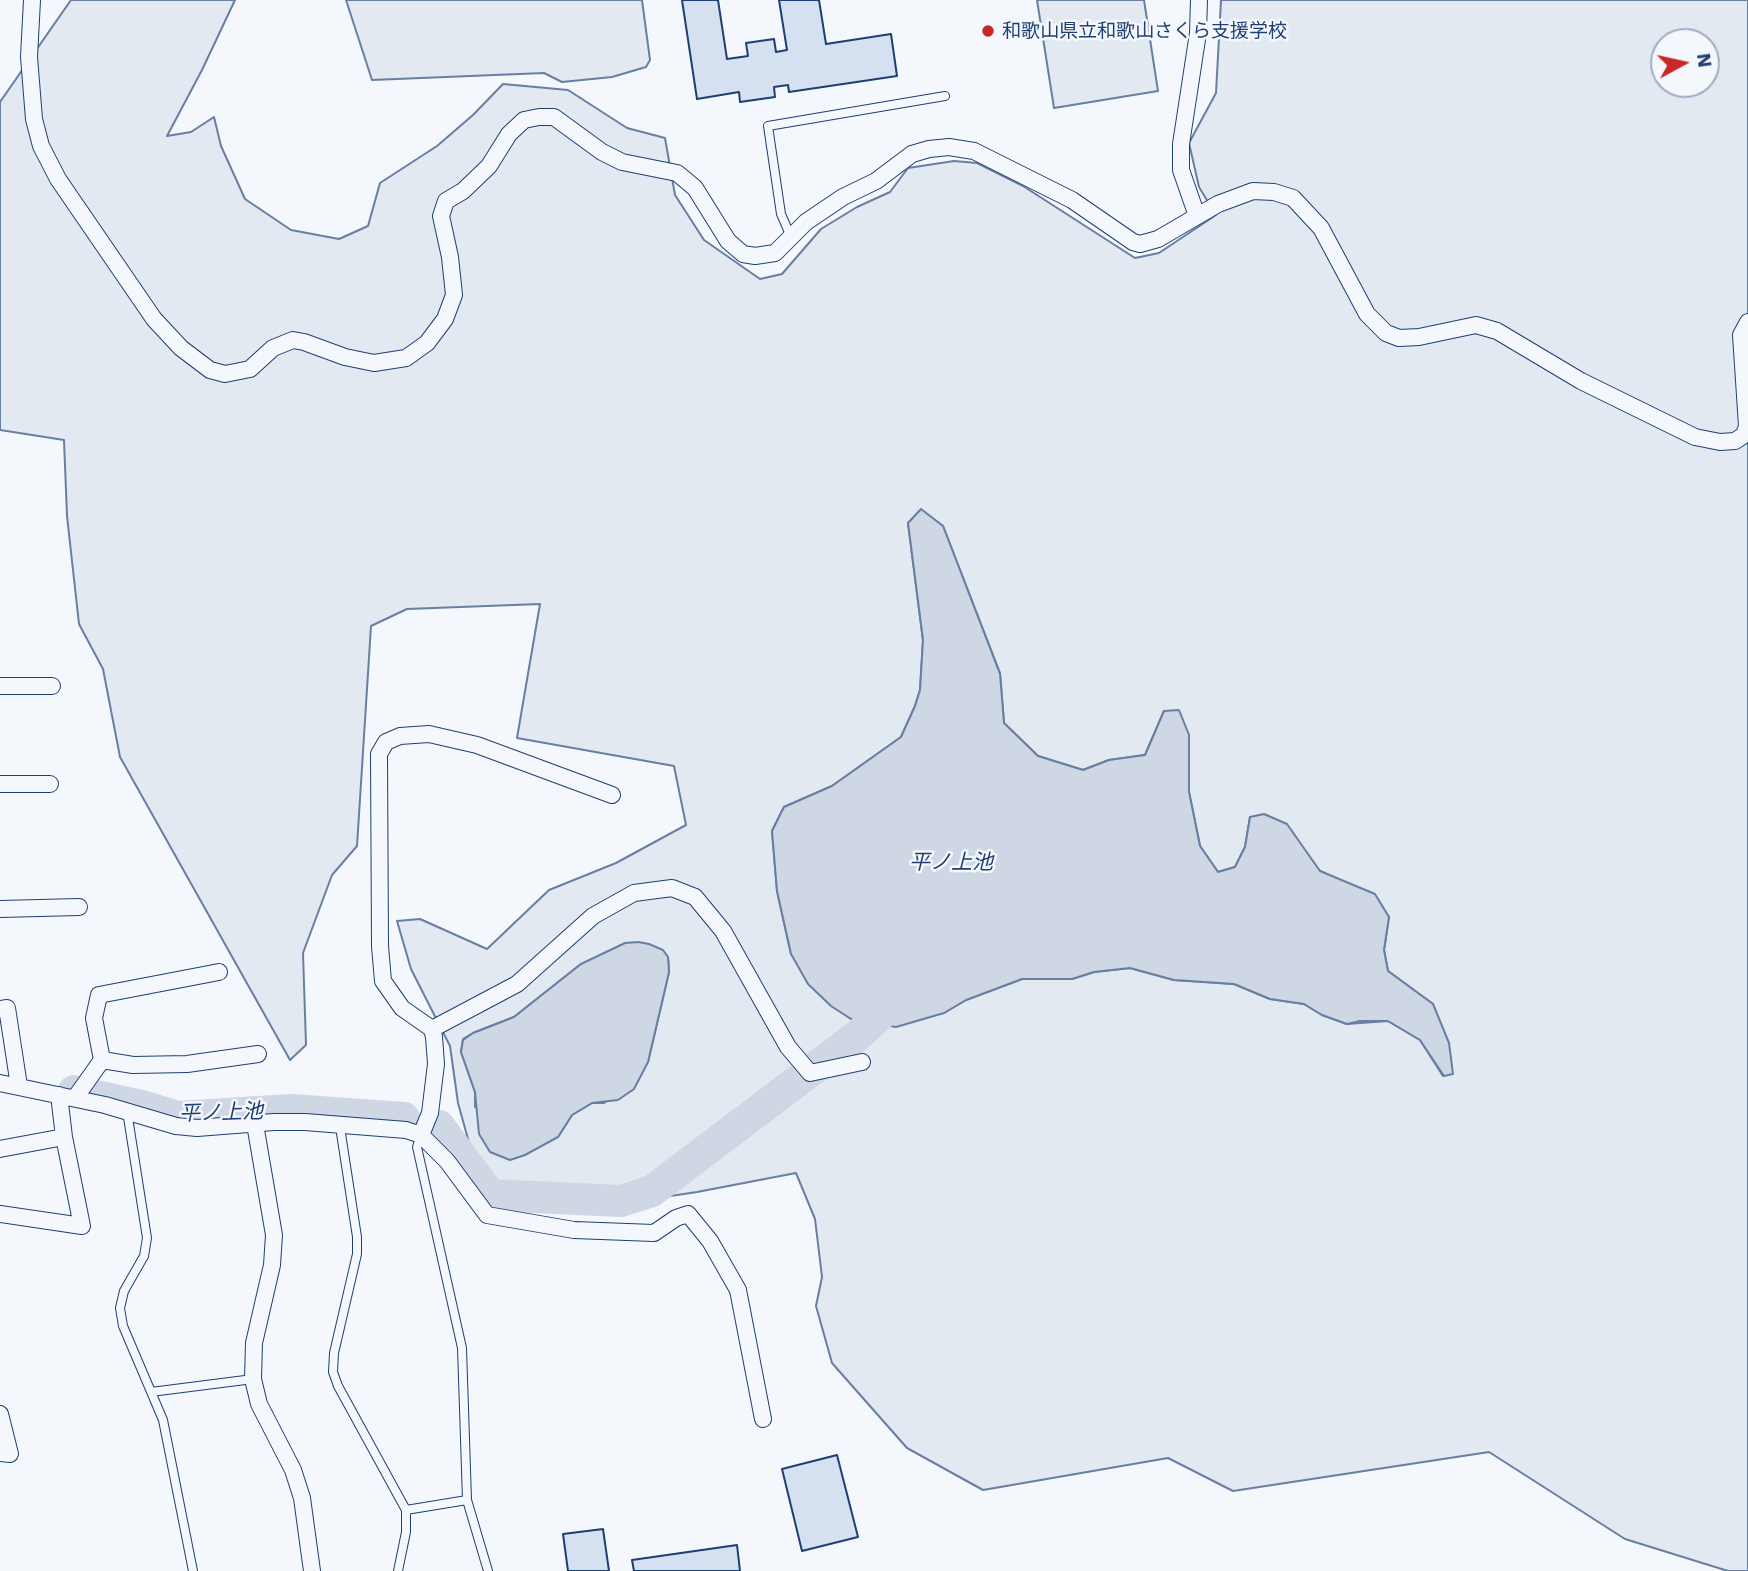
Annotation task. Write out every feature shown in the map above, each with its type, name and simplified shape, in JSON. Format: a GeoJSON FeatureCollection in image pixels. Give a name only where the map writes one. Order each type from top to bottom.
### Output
{"type":"FeatureCollection","features":[{"type":"Feature","properties":{"kind":"street"},"geometry":{"type":"LineString","coordinates":[[32,0],[29,57],[34,119],[41,146],[58,179],[154,319],[181,348],[210,370],[225,374],[250,369],[273,348],[293,340],[304,341],[345,357],[374,363],[406,358],[427,343],[446,319],[454,295],[450,257],[441,216],[446,201],[463,191],[489,166],[509,134],[524,120],[554,117],[602,152],[622,162],[677,173],[695,188],[728,241],[743,254],[755,256],[775,253],[806,222],[843,197],[876,181],[912,154],[929,149],[949,147],[974,151],[1072,200],[1133,242],[1148,243],[1158,240],[1218,204],[1253,191],[1274,192],[1293,198],[1321,228],[1367,314],[1386,333],[1399,338],[1419,337],[1476,326],[1497,331],[1581,381],[1695,437],[1720,442],[1735,442],[1744,435],[1747,426],[1741,335],[1748,322]]}},
{"type":"Feature","properties":{"kind":"street"},"geometry":{"type":"LineString","coordinates":[[1197,216],[1181,170],[1181,144],[1198,33],[1199,0]]}},
{"type":"Feature","properties":{"kind":"street"},"geometry":{"type":"LineString","coordinates":[[0,686],[52,686]]}},
{"type":"Feature","properties":{"kind":"street"},"geometry":{"type":"LineString","coordinates":[[421,1135],[430,1113],[436,1063],[432,1029],[402,1008],[383,981],[380,946],[379,754],[386,742],[400,736],[429,734],[477,745],[612,795]]}},
{"type":"Feature","properties":{"kind":"street"},"geometry":{"type":"LineString","coordinates":[[0,784],[50,784]]}},
{"type":"Feature","properties":{"kind":"street"},"geometry":{"type":"LineString","coordinates":[[432,1029],[517,984],[593,916],[634,893],[672,888],[695,897],[723,931],[788,1047],[810,1073],[862,1062]]}},
{"type":"Feature","properties":{"kind":"street"},"geometry":{"type":"LineString","coordinates":[[0,909],[79,907]]}},
{"type":"Feature","properties":{"kind":"street"},"geometry":{"type":"LineString","coordinates":[[75,1098],[100,1062],[94,1018],[99,995],[219,972]]}},
{"type":"Feature","properties":{"kind":"street"},"geometry":{"type":"LineString","coordinates":[[0,1009],[7,1008],[18,1078]]}},
{"type":"Feature","properties":{"kind":"street"},"geometry":{"type":"LineString","coordinates":[[100,1062],[133,1065],[187,1064],[258,1054]]}},
{"type":"Feature","properties":{"kind":"street"},"geometry":{"type":"LineString","coordinates":[[0,1083],[18,1078],[59,1095],[176,1126],[197,1128],[305,1122],[406,1130],[421,1135],[447,1161],[486,1215],[574,1230],[654,1233],[676,1218],[688,1214],[710,1241],[738,1290],[764,1419]]}},
{"type":"Feature","properties":{"kind":"street"},"geometry":{"type":"LineString","coordinates":[[0,1214],[82,1226],[64,1137],[59,1095]]}},
{"type":"Feature","properties":{"kind":"street"},"geometry":{"type":"LineString","coordinates":[[255,1124],[274,1235],[272,1265],[254,1343],[253,1379],[259,1404],[293,1470],[299,1488],[312,1571]]}},
{"type":"Feature","properties":{"kind":"street"},"geometry":{"type":"LineString","coordinates":[[0,1149],[64,1137]]}},
{"type":"Feature","properties":{"kind":"street"},"geometry":{"type":"LineString","coordinates":[[0,1414],[10,1454],[0,1453]]}},
{"type":"Feature","properties":{"kind":"lane"},"geometry":{"type":"LineString","coordinates":[[791,237],[781,214],[768,126],[944,96]]}},
{"type":"Feature","properties":{"kind":"lane"},"geometry":{"type":"LineString","coordinates":[[127,1111],[148,1238],[144,1256],[124,1290],[120,1308],[123,1326],[163,1420],[193,1571]]}},
{"type":"Feature","properties":{"kind":"lane"},"geometry":{"type":"LineString","coordinates":[[340,1126],[357,1237],[357,1254],[334,1353],[333,1372],[338,1386],[406,1510],[398,1571]]}},
{"type":"Feature","properties":{"kind":"lane"},"geometry":{"type":"LineString","coordinates":[[421,1135],[417,1147],[462,1348],[467,1500],[488,1571]]}},
{"type":"Feature","properties":{"kind":"lane"},"geometry":{"type":"LineString","coordinates":[[151,1391],[253,1379]]}},
{"type":"Feature","properties":{"kind":"lane"},"geometry":{"type":"LineString","coordinates":[[406,1510],[467,1500]]}},
{"type":"Feature","properties":{"kind":"shaded area"},"geometry":{"type":"Polygon","coordinates":[[[71,0],[235,0],[167,136],[191,132],[214,117],[221,146],[245,199],[291,230],[339,239],[368,226],[380,183],[437,146],[503,84],[568,90],[627,128],[665,138],[675,195],[704,240],[760,279],[782,274],[821,229],[857,207],[890,192],[908,168],[954,161],[977,163],[1023,186],[1135,258],[1159,253],[1216,215],[1199,187],[1189,143],[1216,93],[1221,0],[1748,0],[1748,1571],[1728,1571],[1625,1539],[1489,1452],[1233,1491],[1168,1458],[983,1490],[907,1448],[832,1363],[816,1306],[822,1277],[815,1219],[796,1173],[697,1192],[571,1211],[481,1186],[458,1103],[450,1046],[411,969],[397,921],[420,919],[487,949],[549,890],[616,863],[686,825],[674,766],[517,738],[540,604],[407,609],[371,626],[357,846],[332,875],[303,953],[306,1045],[290,1060],[120,757],[103,669],[79,624],[67,516],[64,440],[0,430],[0,102],[71,0]],[[921,510],[908,523],[923,640],[920,690],[901,737],[832,786],[784,807],[772,831],[777,891],[791,954],[851,1019],[873,1022],[944,1013],[966,1000],[1022,979],[1072,979],[1094,972],[1130,968],[1174,980],[1234,984],[1270,999],[1304,1004],[1322,1015],[1347,1024],[1388,1021],[1420,1040],[1443,1076],[1433,1004],[1388,971],[1384,950],[1389,917],[1343,882],[1320,871],[1250,817],[1245,847],[1235,867],[1218,872],[1200,846],[1189,792],[1189,735],[1164,711],[1145,755],[1109,760],[1083,770],[1038,756],[1004,723],[1000,673],[943,526],[921,510]],[[668,957],[581,964],[514,1017],[463,1039],[461,1052],[475,1092],[475,1107],[558,1137],[572,1115],[592,1103],[604,1103],[648,1062],[669,972],[668,957]]]}},
{"type":"Feature","properties":{"kind":"shaded area"},"geometry":{"type":"Polygon","coordinates":[[[346,0],[642,0],[650,60],[646,67],[612,77],[562,82],[544,73],[372,80],[346,0]]]}},
{"type":"Feature","properties":{"kind":"shaded area"},"geometry":{"type":"Polygon","coordinates":[[[1037,0],[1144,0],[1158,91],[1054,108],[1037,0]]]}},
{"type":"Feature","properties":{"kind":"water","name":"平ノ上池"},"geometry":{"type":"Polygon","coordinates":[[[921,509],[943,526],[1000,674],[1004,723],[1038,756],[1083,770],[1109,760],[1145,755],[1164,711],[1179,710],[1189,735],[1189,792],[1200,846],[1218,872],[1235,867],[1245,847],[1250,817],[1264,814],[1287,824],[1320,871],[1375,894],[1389,917],[1384,950],[1388,971],[1433,1004],[1449,1043],[1453,1074],[1444,1076],[1420,1040],[1388,1021],[1347,1024],[1322,1015],[1304,1004],[1270,999],[1234,984],[1174,980],[1130,968],[1094,972],[1072,979],[1022,979],[966,1000],[944,1013],[896,1027],[851,1019],[831,1006],[808,984],[791,954],[777,891],[772,831],[784,807],[832,786],[901,737],[920,690],[923,640],[908,523],[921,509]]]}},
{"type":"Feature","properties":{"kind":"water"},"geometry":{"type":"Polygon","coordinates":[[[638,942],[663,950],[668,957],[669,972],[648,1062],[634,1089],[618,1100],[592,1103],[572,1115],[558,1137],[525,1155],[510,1160],[490,1152],[479,1134],[475,1092],[461,1052],[463,1040],[473,1033],[514,1017],[581,964],[625,943],[638,942]]]}},
{"type":"Feature","properties":{"kind":"building"},"geometry":{"type":"Polygon","coordinates":[[[682,0],[718,0],[727,59],[748,56],[746,43],[774,39],[776,52],[787,50],[779,0],[819,0],[826,44],[891,34],[897,76],[789,92],[788,85],[774,87],[775,97],[740,102],[739,92],[697,99],[682,0]]]}},
{"type":"Feature","properties":{"kind":"building"},"geometry":{"type":"Polygon","coordinates":[[[837,1455],[858,1537],[802,1551],[782,1469],[837,1455]]]}},
{"type":"Feature","properties":{"kind":"building"},"geometry":{"type":"Polygon","coordinates":[[[603,1529],[609,1571],[568,1571],[563,1534],[603,1529]]]}},
{"type":"Feature","properties":{"kind":"building"},"geometry":{"type":"Polygon","coordinates":[[[737,1545],[740,1571],[634,1571],[632,1560],[737,1545]]]}},
{"type":"Feature","properties":{"kind":"waterway","name":"平ノ上池"},"geometry":{"type":"LineString","coordinates":[[439,1126],[490,1195],[621,1201],[652,1191],[857,1036],[903,994]]}},
{"type":"Feature","properties":{"kind":"waterway","name":"平ノ上池"},"geometry":{"type":"LineString","coordinates":[[74,1091],[178,1117],[291,1110],[404,1118]]}},
{"type":"Feature","properties":{"kind":"place","name":"和歌山県立和歌山さくら支援学校"},"geometry":{"type":"Point","coordinates":[988,31]}}]}
